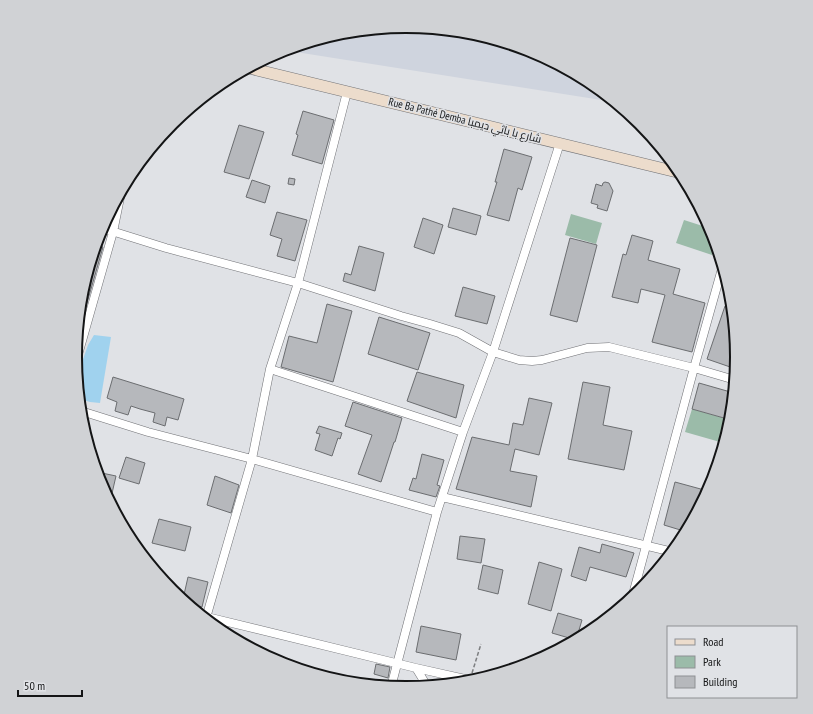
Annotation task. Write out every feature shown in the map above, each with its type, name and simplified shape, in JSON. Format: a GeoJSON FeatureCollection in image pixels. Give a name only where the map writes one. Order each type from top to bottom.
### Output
{"type":"FeatureCollection","features":[{"type":"Feature","properties":{"kind":"street","name":"Rue Ba Pathé Demba شارع با باثي ديمبا"},"geometry":{"type":"LineString","coordinates":[[256,70],[671,170]]}},
{"type":"Feature","properties":{"kind":"street"},"geometry":{"type":"LineString","coordinates":[[206,612],[252,459],[270,369],[298,283],[347,92]]}},
{"type":"Feature","properties":{"kind":"street"},"geometry":{"type":"LineString","coordinates":[[393,680],[437,512],[463,432],[493,352],[560,143]]}},
{"type":"Feature","properties":{"kind":"street"},"geometry":{"type":"LineString","coordinates":[[83,338],[113,232],[117,213]]}},
{"type":"Feature","properties":{"kind":"street"},"geometry":{"type":"LineString","coordinates":[[108,230],[166,248],[298,283],[393,314],[459,333],[493,352],[519,360],[542,360],[587,348],[609,347],[730,379]]}},
{"type":"Feature","properties":{"kind":"street"},"geometry":{"type":"LineString","coordinates":[[635,587],[720,276]]}},
{"type":"Feature","properties":{"kind":"street"},"geometry":{"type":"LineString","coordinates":[[270,369],[463,432]]}},
{"type":"Feature","properties":{"kind":"street"},"geometry":{"type":"LineString","coordinates":[[88,413],[148,432],[252,459],[437,512]]}},
{"type":"Feature","properties":{"kind":"street"},"geometry":{"type":"LineString","coordinates":[[442,497],[666,551]]}},
{"type":"Feature","properties":{"kind":"street"},"geometry":{"type":"LineString","coordinates":[[217,620],[457,677]]}},
{"type":"Feature","properties":{"kind":"street"},"geometry":{"type":"LineString","coordinates":[[416,668],[423,680]]}},
{"type":"Feature","properties":{"kind":"path"},"geometry":{"type":"LineString","coordinates":[[473,674],[481,644]]}},
{"type":"Feature","properties":{"kind":"shaded area"},"geometry":{"type":"Polygon","coordinates":[[[385,34],[428,34],[470,39],[511,50],[550,66],[605,101],[297,52],[343,39],[385,34]]]}},
{"type":"Feature","properties":{"kind":"green space"},"geometry":{"type":"Polygon","coordinates":[[[571,214],[602,223],[596,244],[565,235],[571,214]]]}},
{"type":"Feature","properties":{"kind":"green space"},"geometry":{"type":"Polygon","coordinates":[[[684,220],[703,226],[713,253],[712,255],[676,243],[684,220]]]}},
{"type":"Feature","properties":{"kind":"green space"},"geometry":{"type":"Polygon","coordinates":[[[692,409],[724,418],[719,442],[685,432],[692,409]]]}},
{"type":"Feature","properties":{"kind":"water"},"geometry":{"type":"Polygon","coordinates":[[[94,335],[111,337],[100,403],[85,401],[82,361],[88,345],[94,335]]]}},
{"type":"Feature","properties":{"kind":"building"},"geometry":{"type":"Polygon","coordinates":[[[303,111],[334,120],[322,164],[292,155],[298,135],[296,134],[303,111]]]}},
{"type":"Feature","properties":{"kind":"building"},"geometry":{"type":"Polygon","coordinates":[[[239,125],[264,132],[249,179],[224,172],[239,125]]]}},
{"type":"Feature","properties":{"kind":"building"},"geometry":{"type":"Polygon","coordinates":[[[504,149],[532,157],[522,190],[518,188],[509,221],[487,215],[497,182],[495,182],[504,149]]]}},
{"type":"Feature","properties":{"kind":"building"},"geometry":{"type":"Polygon","coordinates":[[[289,178],[295,179],[294,185],[288,184],[289,178]]]}},
{"type":"Feature","properties":{"kind":"building"},"geometry":{"type":"Polygon","coordinates":[[[252,180],[270,186],[265,203],[246,197],[252,180]]]}},
{"type":"Feature","properties":{"kind":"building"},"geometry":{"type":"Polygon","coordinates":[[[605,182],[609,183],[613,191],[607,211],[597,208],[598,205],[591,203],[596,184],[602,186],[605,182]]]}},
{"type":"Feature","properties":{"kind":"building"},"geometry":{"type":"Polygon","coordinates":[[[453,208],[481,216],[476,235],[448,227],[453,208]]]}},
{"type":"Feature","properties":{"kind":"building"},"geometry":{"type":"Polygon","coordinates":[[[277,212],[307,220],[295,261],[277,256],[282,239],[270,235],[277,212]]]}},
{"type":"Feature","properties":{"kind":"building"},"geometry":{"type":"Polygon","coordinates":[[[423,218],[443,225],[434,254],[414,247],[423,218]]]}},
{"type":"Feature","properties":{"kind":"building"},"geometry":{"type":"Polygon","coordinates":[[[632,235],[653,241],[648,260],[680,269],[673,294],[705,303],[692,352],[652,342],[665,295],[641,289],[638,303],[612,297],[623,254],[626,255],[632,235]]]}},
{"type":"Feature","properties":{"kind":"building"},"geometry":{"type":"Polygon","coordinates":[[[570,238],[597,245],[577,322],[550,315],[570,238]]]}},
{"type":"Feature","properties":{"kind":"building"},"geometry":{"type":"Polygon","coordinates":[[[359,246],[384,253],[375,291],[343,281],[345,273],[351,275],[359,246]]]}},
{"type":"Feature","properties":{"kind":"building"},"geometry":{"type":"Polygon","coordinates":[[[103,247],[88,300],[94,273],[103,247]]]}},
{"type":"Feature","properties":{"kind":"building"},"geometry":{"type":"Polygon","coordinates":[[[463,287],[495,296],[487,324],[455,316],[463,287]]]}},
{"type":"Feature","properties":{"kind":"building"},"geometry":{"type":"Polygon","coordinates":[[[327,304],[352,311],[333,382],[281,367],[289,336],[317,343],[327,304]]]}},
{"type":"Feature","properties":{"kind":"building"},"geometry":{"type":"Polygon","coordinates":[[[725,306],[728,315],[730,336],[730,367],[707,359],[725,306]]]}},
{"type":"Feature","properties":{"kind":"building"},"geometry":{"type":"Polygon","coordinates":[[[379,317],[430,333],[418,370],[368,354],[379,317]]]}},
{"type":"Feature","properties":{"kind":"building"},"geometry":{"type":"Polygon","coordinates":[[[417,372],[464,385],[456,418],[407,401],[417,372]]]}},
{"type":"Feature","properties":{"kind":"building"},"geometry":{"type":"Polygon","coordinates":[[[113,377],[184,399],[178,420],[167,417],[165,426],[153,422],[155,413],[131,406],[128,415],[115,411],[117,402],[107,398],[113,377]]]}},
{"type":"Feature","properties":{"kind":"building"},"geometry":{"type":"Polygon","coordinates":[[[583,382],[610,387],[603,425],[632,431],[624,470],[568,459],[583,382]]]}},
{"type":"Feature","properties":{"kind":"building"},"geometry":{"type":"Polygon","coordinates":[[[699,383],[729,391],[724,418],[692,409],[699,383]]]}},
{"type":"Feature","properties":{"kind":"building"},"geometry":{"type":"Polygon","coordinates":[[[529,398],[552,403],[539,455],[515,449],[510,471],[537,476],[531,507],[456,489],[472,437],[509,445],[513,423],[523,425],[529,398]]]}},
{"type":"Feature","properties":{"kind":"building"},"geometry":{"type":"Polygon","coordinates":[[[353,402],[402,418],[381,482],[358,474],[372,435],[345,426],[353,402]]]}},
{"type":"Feature","properties":{"kind":"building"},"geometry":{"type":"Polygon","coordinates":[[[319,426],[342,433],[340,439],[338,438],[332,456],[315,450],[320,434],[316,433],[319,426]]]}},
{"type":"Feature","properties":{"kind":"building"},"geometry":{"type":"Polygon","coordinates":[[[422,454],[444,460],[437,485],[440,486],[436,497],[409,490],[413,478],[416,479],[422,454]]]}},
{"type":"Feature","properties":{"kind":"building"},"geometry":{"type":"Polygon","coordinates":[[[126,457],[145,463],[139,484],[119,478],[126,457]]]}},
{"type":"Feature","properties":{"kind":"building"},"geometry":{"type":"Polygon","coordinates":[[[104,474],[116,476],[112,492],[104,474]]]}},
{"type":"Feature","properties":{"kind":"building"},"geometry":{"type":"Polygon","coordinates":[[[215,476],[239,485],[231,513],[207,505],[215,476]]]}},
{"type":"Feature","properties":{"kind":"building"},"geometry":{"type":"Polygon","coordinates":[[[675,482],[702,489],[680,530],[664,525],[675,482]]]}},
{"type":"Feature","properties":{"kind":"building"},"geometry":{"type":"Polygon","coordinates":[[[159,519],[191,527],[185,551],[152,543],[159,519]]]}},
{"type":"Feature","properties":{"kind":"building"},"geometry":{"type":"Polygon","coordinates":[[[460,536],[485,539],[481,563],[457,559],[460,536]]]}},
{"type":"Feature","properties":{"kind":"building"},"geometry":{"type":"Polygon","coordinates":[[[602,544],[634,553],[626,577],[590,567],[586,581],[571,576],[579,547],[600,553],[602,544]]]}},
{"type":"Feature","properties":{"kind":"building"},"geometry":{"type":"Polygon","coordinates":[[[539,562],[562,569],[551,611],[528,604],[539,562]]]}},
{"type":"Feature","properties":{"kind":"building"},"geometry":{"type":"Polygon","coordinates":[[[483,565],[503,570],[498,594],[478,589],[483,565]]]}},
{"type":"Feature","properties":{"kind":"building"},"geometry":{"type":"Polygon","coordinates":[[[188,577],[208,582],[202,607],[184,593],[188,577]]]}},
{"type":"Feature","properties":{"kind":"building"},"geometry":{"type":"Polygon","coordinates":[[[558,613],[582,620],[579,631],[568,638],[552,633],[558,613]]]}},
{"type":"Feature","properties":{"kind":"building"},"geometry":{"type":"Polygon","coordinates":[[[421,626],[461,634],[456,660],[416,652],[421,626]]]}},
{"type":"Feature","properties":{"kind":"building"},"geometry":{"type":"Polygon","coordinates":[[[376,664],[390,667],[388,678],[374,674],[376,664]]]}}]}
